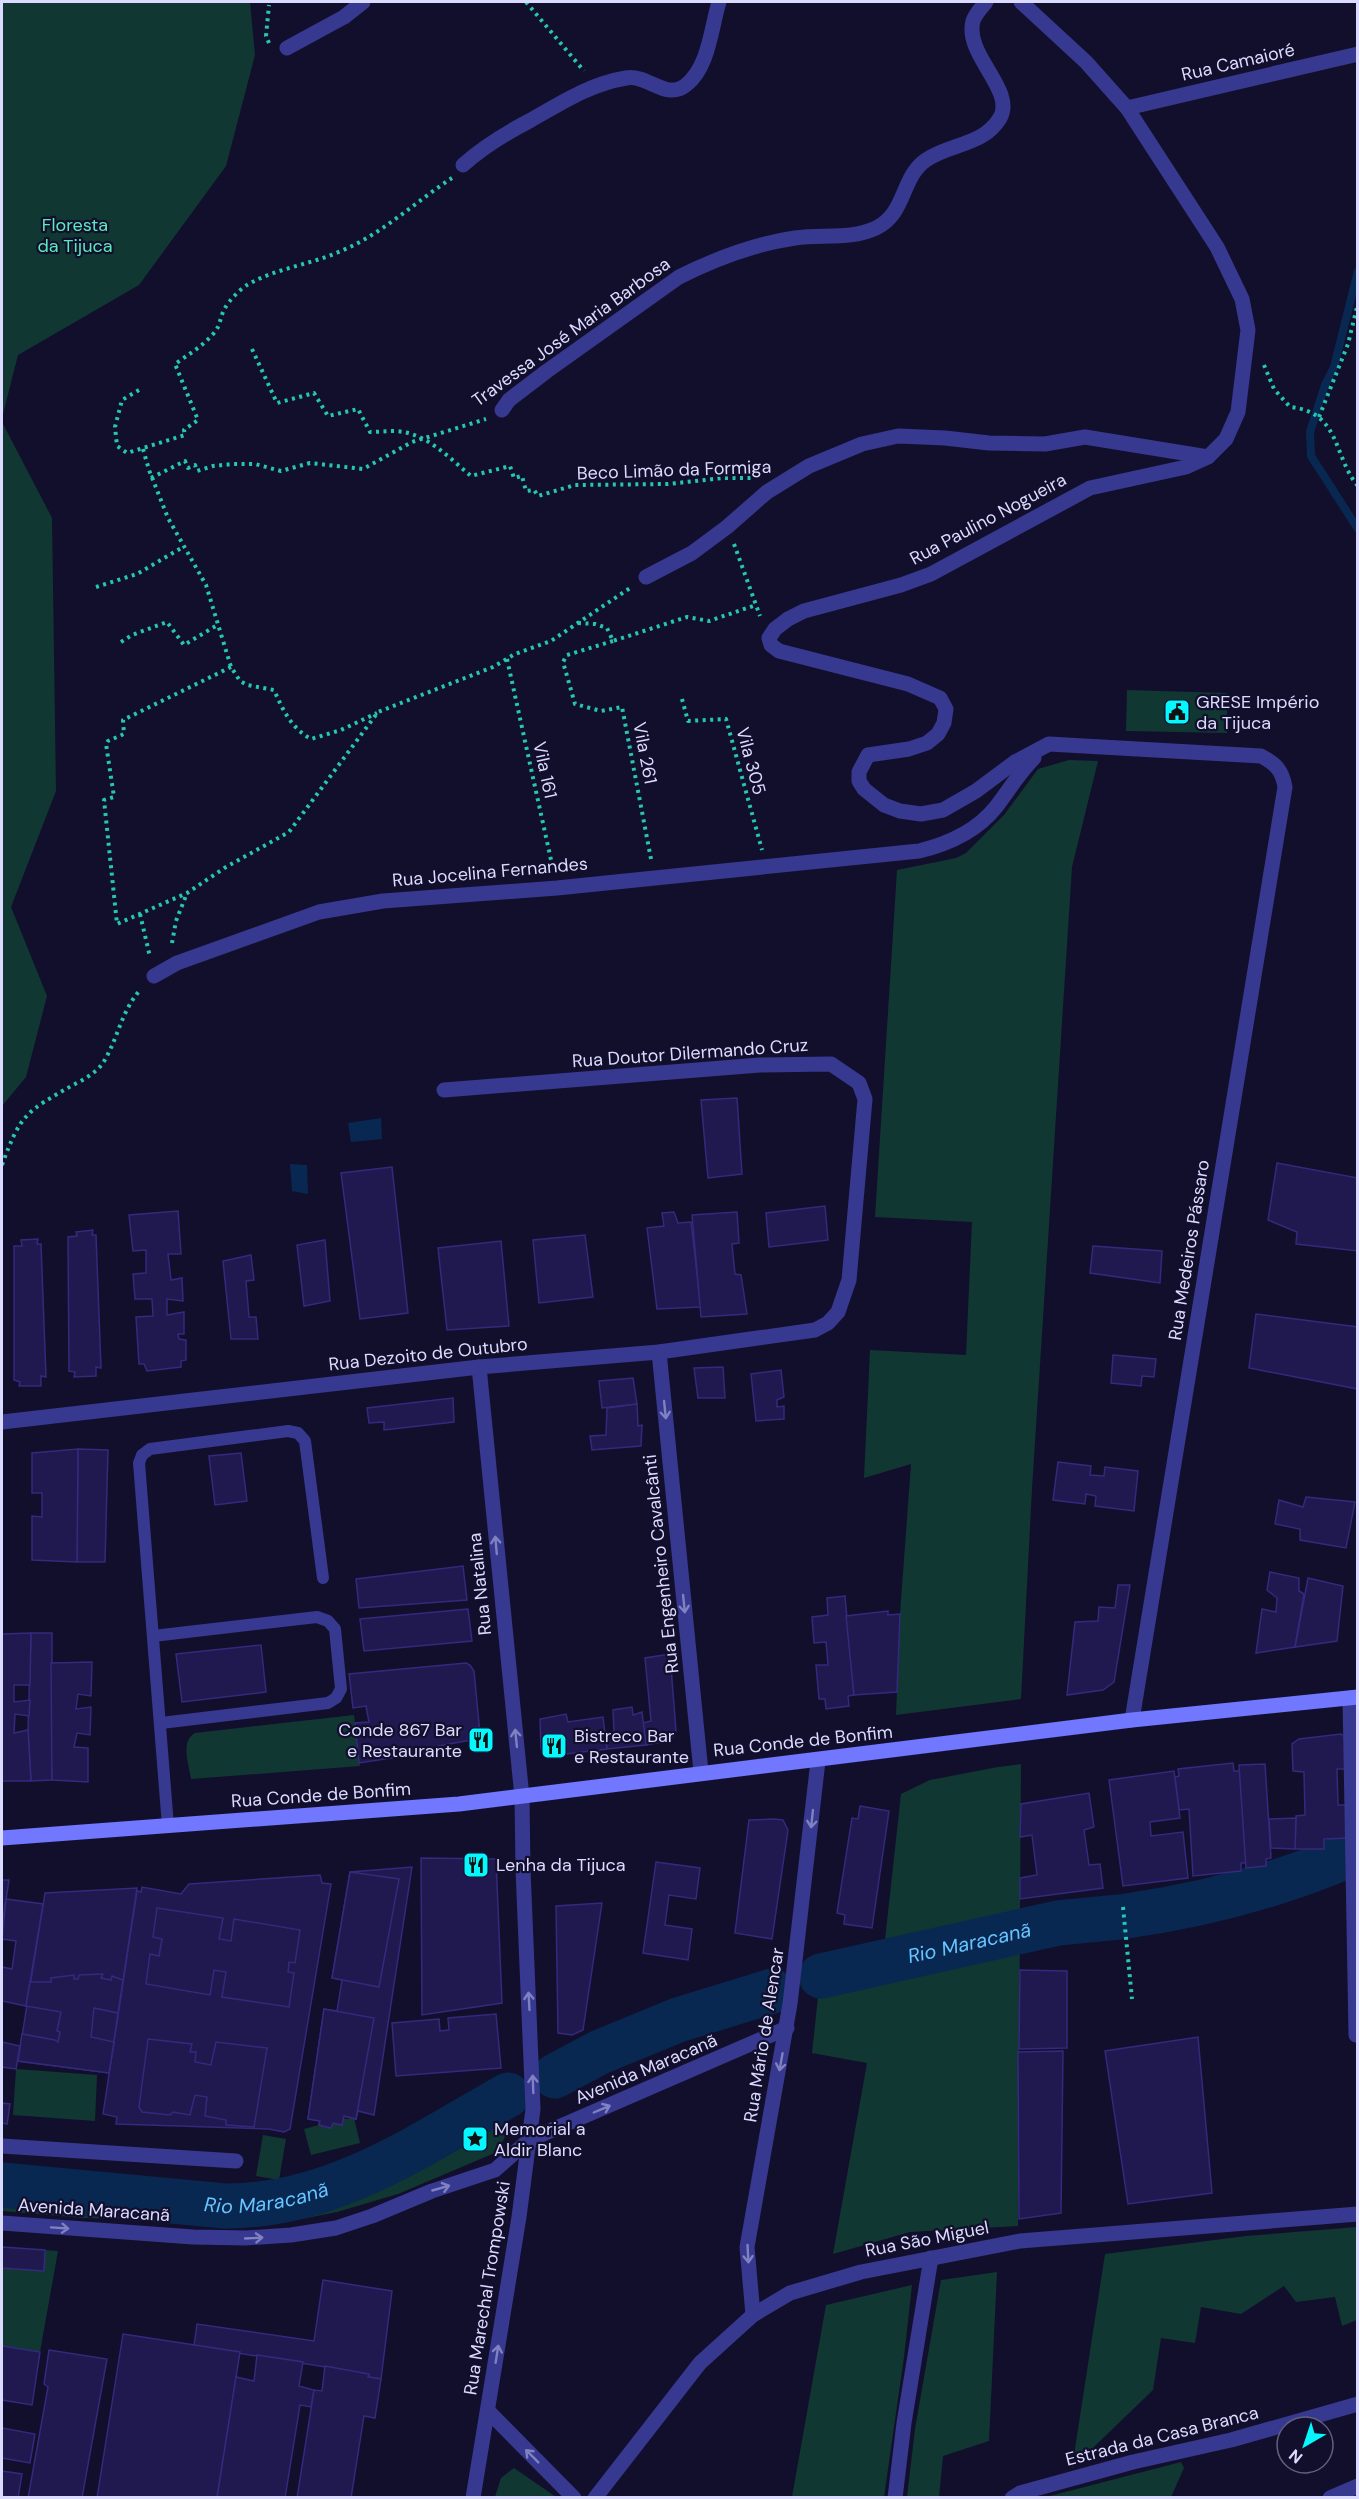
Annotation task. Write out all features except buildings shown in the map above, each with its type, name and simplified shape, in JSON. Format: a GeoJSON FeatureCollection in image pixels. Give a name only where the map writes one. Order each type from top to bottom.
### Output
{"type":"FeatureCollection","features":[{"type":"Feature","properties":{"kind":"main road","name":"Rua Conde de Bonfim"},"geometry":{"type":"LineString","coordinates":[[2,1838],[459,1804],[1132,1720],[1354,1698]]}},
{"type":"Feature","properties":{"kind":"street"},"geometry":{"type":"LineString","coordinates":[[287,48],[344,17],[363,2]]}},
{"type":"Feature","properties":{"kind":"street"},"geometry":{"type":"LineString","coordinates":[[464,165],[502,135],[565,99],[596,86],[634,77],[666,90],[677,90],[684,87],[695,75],[705,54],[719,2]]}},
{"type":"Feature","properties":{"kind":"street","name":"Travessa José Maria Barbosa"},"geometry":{"type":"LineString","coordinates":[[502,410],[509,400],[547,371],[680,277],[699,267],[742,249],[796,238],[858,233],[888,221],[897,210],[918,167],[933,156],[982,138],[1001,115],[1004,105],[998,89],[975,47],[973,21],[986,2]]}},
{"type":"Feature","properties":{"kind":"street","name":"Rua Paulino Nogueira"},"geometry":{"type":"LineString","coordinates":[[769,638],[775,629],[804,611],[890,589],[931,574],[1090,488],[1186,467],[1208,457],[1226,439],[1238,412],[1248,330],[1242,299],[1216,247],[1127,108],[1086,62],[1021,2]]}},
{"type":"Feature","properties":{"kind":"street","name":"Rua Camaioré"},"geometry":{"type":"LineString","coordinates":[[1127,108],[1358,54]]}},
{"type":"Feature","properties":{"kind":"street"},"geometry":{"type":"LineString","coordinates":[[646,577],[692,552],[767,492],[810,466],[862,444],[898,436],[989,443],[1045,444],[1085,437],[1208,457]]}},
{"type":"Feature","properties":{"kind":"street"},"geometry":{"type":"LineString","coordinates":[[769,638],[771,645],[779,651],[908,684],[940,698],[946,709],[944,723],[938,734],[927,743],[909,750],[868,755],[860,766],[859,781],[864,789],[884,806],[921,814],[943,810],[976,791],[1015,762],[1049,744]]}},
{"type":"Feature","properties":{"kind":"street","name":"Rua Medeiros Pássaro"},"geometry":{"type":"LineString","coordinates":[[1049,744],[1261,756],[1276,764],[1283,775],[1285,787],[1132,1720]]}},
{"type":"Feature","properties":{"kind":"street","name":"Rua Jocelina Fernandes"},"geometry":{"type":"LineString","coordinates":[[154,976],[177,963],[320,912],[350,906],[383,901],[557,888],[767,868],[920,851],[939,846],[966,833],[994,809],[1023,769],[1049,744]]}},
{"type":"Feature","properties":{"kind":"street","name":"Rua Doutor Dilermando Cruz"},"geometry":{"type":"LineString","coordinates":[[444,1090],[760,1065],[831,1064],[859,1083],[865,1099],[849,1280],[844,1299]]}},
{"type":"Feature","properties":{"kind":"street","name":"Rua Dezoito de Outubro"},"geometry":{"type":"LineString","coordinates":[[2,1422],[479,1367],[659,1352],[815,1330],[828,1323],[838,1312],[844,1299]]}},
{"type":"Feature","properties":{"kind":"street","name":"Rua Engenheiro Cavalcânti"},"geometry":{"type":"LineString","coordinates":[[659,1352],[701,1772]]}},
{"type":"Feature","properties":{"kind":"street","name":"Rua Natalina"},"geometry":{"type":"LineString","coordinates":[[479,1367],[522,1797]]}},
{"type":"Feature","properties":{"kind":"street"},"geometry":{"type":"LineString","coordinates":[[1354,1698],[1353,1844],[1356,2035]]}},
{"type":"Feature","properties":{"kind":"street","name":"Rua Mário de Alencar"},"geometry":{"type":"LineString","coordinates":[[753,2315],[747,2247],[787,2028],[818,1761]]}},
{"type":"Feature","properties":{"kind":"street","name":"Rua Marechal Trompowski"},"geometry":{"type":"LineString","coordinates":[[473,2498],[533,2109],[522,1797]]}},
{"type":"Feature","properties":{"kind":"street","name":"Avenida Maracanã"},"geometry":{"type":"LineString","coordinates":[[2,2223],[246,2238],[291,2235],[336,2228],[432,2191],[495,2170],[529,2140],[787,2028]]}},
{"type":"Feature","properties":{"kind":"street"},"geometry":{"type":"LineString","coordinates":[[2,2146],[236,2161]]}},
{"type":"Feature","properties":{"kind":"street","name":"Rua São Miguel"},"geometry":{"type":"LineString","coordinates":[[595,2498],[700,2363],[753,2315],[790,2293],[861,2272],[1020,2241],[1358,2214]]}},
{"type":"Feature","properties":{"kind":"street"},"geometry":{"type":"LineString","coordinates":[[895,2498],[904,2422],[931,2258]]}},
{"type":"Feature","properties":{"kind":"street","name":"Estrada da Casa Branca"},"geometry":{"type":"LineString","coordinates":[[1011,2498],[1122,2465],[1231,2440],[1358,2404]]}},
{"type":"Feature","properties":{"kind":"street"},"geometry":{"type":"LineString","coordinates":[[488,2411],[573,2498]]}},
{"type":"Feature","properties":{"kind":"street"},"geometry":{"type":"LineString","coordinates":[[1330,2498],[1358,2486]]}},
{"type":"Feature","properties":{"kind":"lane"},"geometry":{"type":"LineString","coordinates":[[168,1826],[139,1463],[142,1455],[150,1449],[288,1431],[298,1433],[305,1441],[323,1578]]}},
{"type":"Feature","properties":{"kind":"lane"},"geometry":{"type":"LineString","coordinates":[[153,1636],[317,1617],[328,1621],[335,1629],[341,1689],[336,1698],[328,1703],[161,1723]]}},
{"type":"Feature","properties":{"kind":"path"},"geometry":{"type":"LineString","coordinates":[[526,2],[596,86]]}},
{"type":"Feature","properties":{"kind":"path"},"geometry":{"type":"LineString","coordinates":[[269,5],[266,36],[271,47],[279,50],[287,48]]}},
{"type":"Feature","properties":{"kind":"path"},"geometry":{"type":"LineString","coordinates":[[139,390],[122,400],[114,438],[117,446],[127,453],[185,435],[184,430],[198,420],[175,364],[202,345],[215,332],[221,322],[224,308],[244,286],[277,272],[326,257],[361,241],[417,205],[454,177],[464,165]]}},
{"type":"Feature","properties":{"kind":"path"},"geometry":{"type":"LineString","coordinates":[[1319,417],[1348,344],[1358,303]]}},
{"type":"Feature","properties":{"kind":"path"},"geometry":{"type":"LineString","coordinates":[[252,349],[277,403],[314,393],[328,416],[358,409],[370,432],[393,431],[423,438]]}},
{"type":"Feature","properties":{"kind":"path"},"geometry":{"type":"LineString","coordinates":[[1263,356],[1264,367],[1274,389],[1290,407],[1307,409],[1319,417],[1339,445],[1358,486]]}},
{"type":"Feature","properties":{"kind":"path","name":"Travessa José Maria Barbosa"},"geometry":{"type":"LineString","coordinates":[[151,478],[185,461],[188,468],[195,465],[197,471],[213,466],[255,464],[280,471],[310,463],[363,469],[423,438],[477,423],[502,410]]}},
{"type":"Feature","properties":{"kind":"path","name":"Beco Limão da Formiga"},"geometry":{"type":"LineString","coordinates":[[423,438],[437,447],[471,477],[510,466],[514,478],[522,476],[526,491],[534,490],[538,496],[575,485],[668,484],[723,478],[785,480]]}},
{"type":"Feature","properties":{"kind":"path"},"geometry":{"type":"LineString","coordinates":[[143,449],[151,478],[183,547],[206,585],[231,667],[240,681],[247,685],[274,690],[286,717],[300,733],[311,739],[340,730],[378,712],[493,668],[507,659],[551,641],[646,577]]}},
{"type":"Feature","properties":{"kind":"path"},"geometry":{"type":"LineString","coordinates":[[727,526],[769,638]]}},
{"type":"Feature","properties":{"kind":"path"},"geometry":{"type":"LineString","coordinates":[[96,587],[137,574],[183,547]]}},
{"type":"Feature","properties":{"kind":"path"},"geometry":{"type":"LineString","coordinates":[[577,624],[595,624],[607,628],[613,641],[687,617],[709,621],[756,605]]}},
{"type":"Feature","properties":{"kind":"path"},"geometry":{"type":"LineString","coordinates":[[121,642],[132,635],[167,622],[184,645],[219,624]]}},
{"type":"Feature","properties":{"kind":"path","name":"Vila 261"},"geometry":{"type":"LineString","coordinates":[[613,641],[567,655],[563,662],[575,704],[601,711],[622,707],[655,878]]}},
{"type":"Feature","properties":{"kind":"path","name":"Vila 161"},"geometry":{"type":"LineString","coordinates":[[507,659],[557,888]]}},
{"type":"Feature","properties":{"kind":"path"},"geometry":{"type":"LineString","coordinates":[[231,667],[123,720],[124,734],[106,744],[114,797],[104,800],[117,924],[187,892],[289,832],[378,712]]}},
{"type":"Feature","properties":{"kind":"path","name":"Vila 305"},"geometry":{"type":"LineString","coordinates":[[682,699],[688,721],[726,719],[767,868]]}},
{"type":"Feature","properties":{"kind":"path"},"geometry":{"type":"LineString","coordinates":[[177,963],[172,950],[172,938],[187,892]]}},
{"type":"Feature","properties":{"kind":"path"},"geometry":{"type":"LineString","coordinates":[[2,1165],[13,1132],[24,1117],[41,1103],[84,1079],[103,1063],[125,1010],[154,976],[140,914]]}},
{"type":"Feature","properties":{"kind":"path"},"geometry":{"type":"LineString","coordinates":[[1123,1907],[1123,1931],[1132,1999]]}},
{"type":"Feature","properties":{"kind":"green space","name":"Floresta da Tijuca"},"geometry":{"type":"Polygon","coordinates":[[[2,2],[250,2],[255,55],[226,166],[139,285],[18,355],[2,418],[2,2]]]}},
{"type":"Feature","properties":{"kind":"green space"},"geometry":{"type":"Polygon","coordinates":[[[2,422],[52,518],[56,791],[11,907],[47,996],[26,1077],[2,1106],[2,422]]]}},
{"type":"Feature","properties":{"kind":"green space","name":"GRESE Império da Tijuca"},"geometry":{"type":"Polygon","coordinates":[[[1127,690],[1227,693],[1227,733],[1126,731],[1127,690]]]}},
{"type":"Feature","properties":{"kind":"green space"},"geometry":{"type":"Polygon","coordinates":[[[1069,760],[1098,761],[1072,867],[1032,1489],[1021,1699],[896,1715],[900,1614],[911,1464],[864,1478],[870,1350],[966,1355],[972,1222],[875,1217],[897,870],[956,858],[966,853],[1004,815],[1038,769],[1069,760]]]}},
{"type":"Feature","properties":{"kind":"green space"},"geometry":{"type":"Polygon","coordinates":[[[354,1715],[360,1766],[191,1779],[187,1747],[190,1737],[195,1733],[354,1715]]]}},
{"type":"Feature","properties":{"kind":"green space"},"geometry":{"type":"Polygon","coordinates":[[[1021,1764],[1018,2226],[910,2232],[833,2254],[867,2063],[812,2053],[821,1969],[884,1949],[901,1794],[930,1780],[1021,1764]]]}},
{"type":"Feature","properties":{"kind":"green space"},"geometry":{"type":"Polygon","coordinates":[[[16,2069],[97,2075],[95,2121],[13,2115],[16,2069]]]}},
{"type":"Feature","properties":{"kind":"green space"},"geometry":{"type":"Polygon","coordinates":[[[509,2111],[508,2131],[497,2152],[398,2194],[337,2212],[302,2219],[228,2225],[84,2218],[2,2211],[2,2202],[65,2208],[86,2214],[166,2212],[227,2219],[314,2208],[383,2184],[509,2111]]]}},
{"type":"Feature","properties":{"kind":"green space"},"geometry":{"type":"Polygon","coordinates":[[[354,2118],[360,2143],[311,2155],[304,2129],[319,2125],[331,2127],[333,2123],[342,2125],[344,2119],[354,2118]]]}},
{"type":"Feature","properties":{"kind":"green space"},"geometry":{"type":"Polygon","coordinates":[[[263,2135],[286,2139],[279,2180],[256,2176],[263,2135]]]}},
{"type":"Feature","properties":{"kind":"green space"},"geometry":{"type":"Polygon","coordinates":[[[1357,2227],[1357,2320],[1342,2326],[1335,2297],[1296,2302],[1284,2286],[1241,2314],[1201,2307],[1195,2343],[1161,2338],[1153,2390],[1072,2468],[1105,2254],[1246,2236],[1357,2227]]]}},
{"type":"Feature","properties":{"kind":"green space"},"geometry":{"type":"Polygon","coordinates":[[[2,2247],[58,2251],[40,2352],[2,2346],[2,2247]]]}},
{"type":"Feature","properties":{"kind":"green space"},"geometry":{"type":"Polygon","coordinates":[[[997,2272],[989,2441],[943,2456],[939,2497],[907,2497],[915,2429],[941,2280],[997,2272]]]}},
{"type":"Feature","properties":{"kind":"green space"},"geometry":{"type":"Polygon","coordinates":[[[912,2285],[884,2497],[792,2497],[826,2305],[912,2285]]]}},
{"type":"Feature","properties":{"kind":"green space"},"geometry":{"type":"Polygon","coordinates":[[[1181,2462],[1184,2468],[1171,2497],[1046,2497],[1181,2462]]]}},
{"type":"Feature","properties":{"kind":"green space"},"geometry":{"type":"Polygon","coordinates":[[[514,2468],[556,2497],[495,2497],[501,2478],[514,2468]]]}},
{"type":"Feature","properties":{"kind":"water"},"geometry":{"type":"Polygon","coordinates":[[[381,1118],[382,1139],[351,1142],[348,1123],[381,1118]]]}},
{"type":"Feature","properties":{"kind":"water"},"geometry":{"type":"Polygon","coordinates":[[[290,1164],[307,1165],[308,1194],[292,1191],[290,1164]]]}},
{"type":"Feature","properties":{"kind":"waterway"},"geometry":{"type":"LineString","coordinates":[[1358,271],[1334,367],[1325,385],[1310,432],[1311,456],[1358,529]]}},
{"type":"Feature","properties":{"kind":"waterway","name":"Rio Maracanã"},"geometry":{"type":"LineString","coordinates":[[1127,1916],[1239,1893],[1347,1856]]}},
{"type":"Feature","properties":{"kind":"waterway","name":"Rio Maracanã"},"geometry":{"type":"LineString","coordinates":[[821,1976],[1058,1923],[1119,1917]]}},
{"type":"Feature","properties":{"kind":"waterway","name":"Rio Maracanã"},"geometry":{"type":"LineString","coordinates":[[555,2076],[600,2052],[678,2020],[772,1991]]}},
{"type":"Feature","properties":{"kind":"waterway","name":"Rio Maracanã"},"geometry":{"type":"LineString","coordinates":[[2,2185],[225,2206],[264,2204],[338,2185],[373,2170],[442,2134],[508,2095]]}},
{"type":"Feature","properties":{"kind":"place","name":"GRESE Império da Tijuca"},"geometry":{"type":"Point","coordinates":[1177,712]}},
{"type":"Feature","properties":{"kind":"place","name":"Conde 867 Bar e Restaurante"},"geometry":{"type":"Point","coordinates":[481,1740]}},
{"type":"Feature","properties":{"kind":"place","name":"Bistreco Bar e Restaurante"},"geometry":{"type":"Point","coordinates":[554,1746]}},
{"type":"Feature","properties":{"kind":"place","name":"Lenha da Tijuca"},"geometry":{"type":"Point","coordinates":[476,1865]}},
{"type":"Feature","properties":{"kind":"place","name":"Memorial a Aldir Blanc"},"geometry":{"type":"Point","coordinates":[475,2139]}}]}
